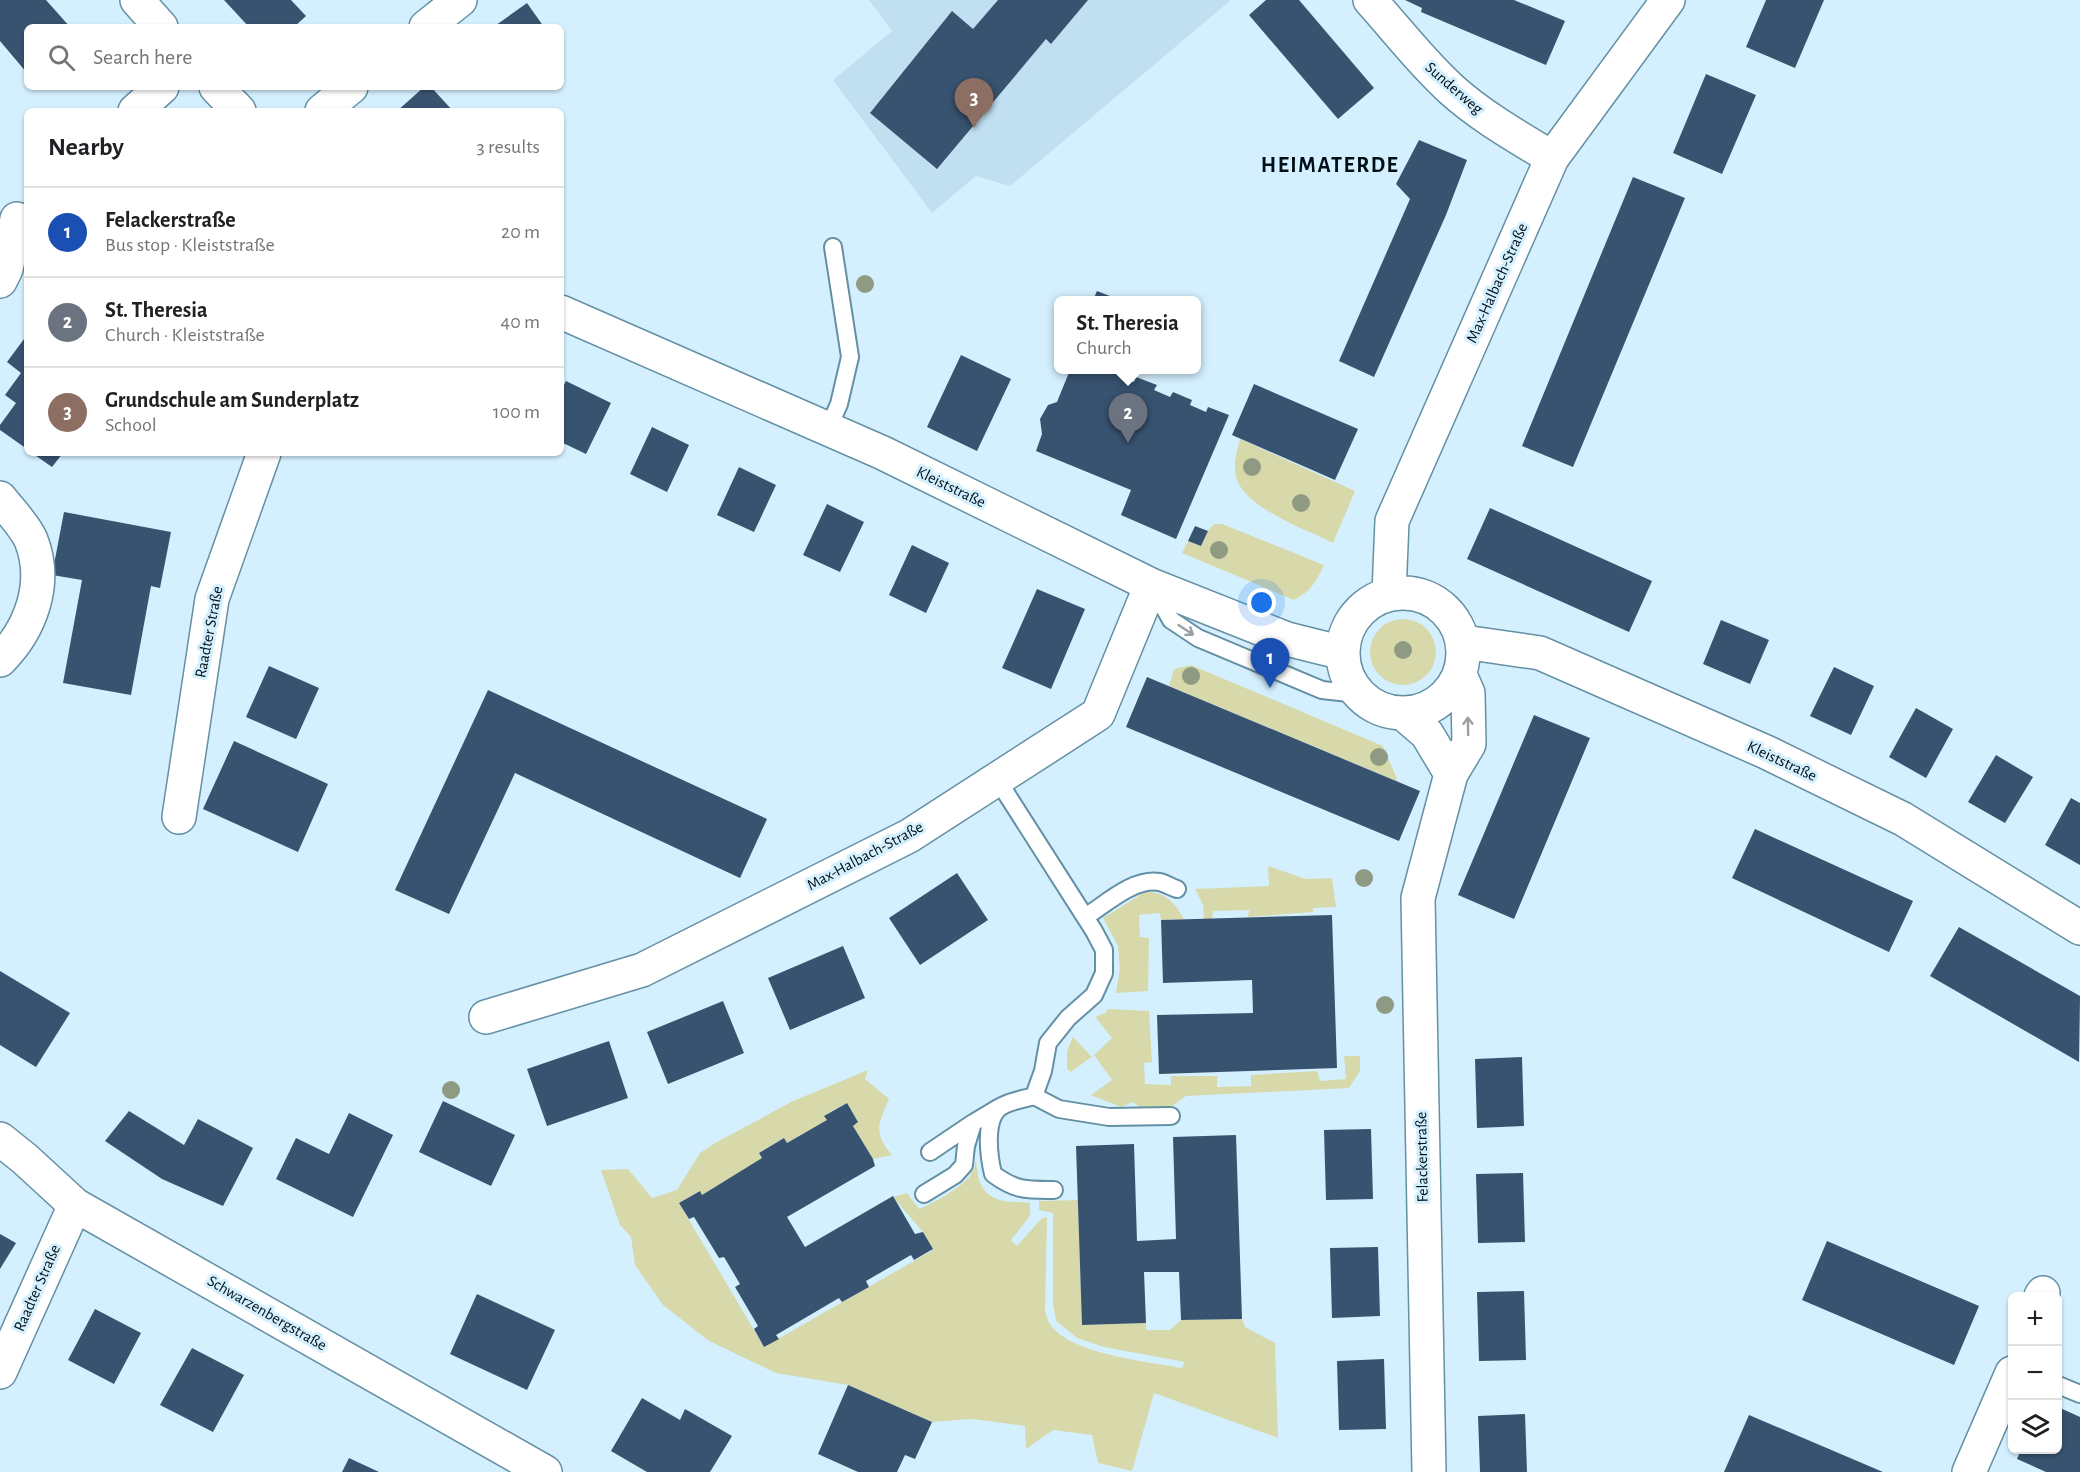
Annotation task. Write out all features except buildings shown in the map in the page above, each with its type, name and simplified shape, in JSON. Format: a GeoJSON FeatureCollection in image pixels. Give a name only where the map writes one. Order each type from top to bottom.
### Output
{"type":"FeatureCollection","features":[{"type":"Feature","properties":{"kind":"street"},"geometry":{"type":"LineString","coordinates":[[137,0],[158,24]]}},
{"type":"Feature","properties":{"kind":"street"},"geometry":{"type":"LineString","coordinates":[[430,24],[460,0]]}},
{"type":"Feature","properties":{"kind":"street","name":"Sunderweg"},"geometry":{"type":"LineString","coordinates":[[1370,0],[1452,90],[1492,121],[1552,158]]}},
{"type":"Feature","properties":{"kind":"street","name":"Max-Halbach-Straße"},"geometry":{"type":"LineString","coordinates":[[1389,593],[1392,521],[1552,158],[1668,0]]}},
{"type":"Feature","properties":{"kind":"street"},"geometry":{"type":"LineString","coordinates":[[138,108],[159,90]]}},
{"type":"Feature","properties":{"kind":"street"},"geometry":{"type":"LineString","coordinates":[[219,90],[236,108]]}},
{"type":"Feature","properties":{"kind":"street"},"geometry":{"type":"LineString","coordinates":[[326,108],[347,90]]}},
{"type":"Feature","properties":{"kind":"street"},"geometry":{"type":"LineString","coordinates":[[0,280],[6,269],[15,210]]}},
{"type":"Feature","properties":{"kind":"street","name":"Kleiststraße"},"geometry":{"type":"LineString","coordinates":[[564,313],[883,453],[1151,585],[1287,639],[1343,653]]}},
{"type":"Feature","properties":{"kind":"street","name":"Raadter Straße"},"geometry":{"type":"LineString","coordinates":[[179,817],[212,599],[263,456]]}},
{"type":"Feature","properties":{"kind":"street"},"geometry":{"type":"LineString","coordinates":[[0,498],[30,538],[39,569],[33,612],[14,646],[0,660]]}},
{"type":"Feature","properties":{"kind":"street","name":"Max-Halbach-Straße"},"geometry":{"type":"LineString","coordinates":[[486,1017],[642,970],[909,836],[1098,714],[1151,585]]}},
{"type":"Feature","properties":{"kind":"street"},"geometry":{"type":"LineString","coordinates":[[1405,715],[1429,707],[1447,694],[1460,675],[1465,660],[1464,642],[1452,616],[1435,601],[1414,593],[1389,593],[1370,601],[1355,614],[1346,633],[1343,653],[1347,676],[1358,694],[1373,705],[1405,715],[1427,734],[1451,774]]}},
{"type":"Feature","properties":{"kind":"street","name":"Kleiststraße"},"geometry":{"type":"LineString","coordinates":[[1464,642],[1540,653],[1766,752],[1902,819],[2080,928]]}},
{"type":"Feature","properties":{"kind":"street","name":"Felackerstraße"},"geometry":{"type":"LineString","coordinates":[[1429,1472],[1418,898],[1451,774],[1469,744],[1468,693],[1460,675]]}},
{"type":"Feature","properties":{"kind":"street","name":"Schwarzenbergstraße"},"geometry":{"type":"LineString","coordinates":[[0,1140],[25,1159],[75,1205],[545,1472]]}},
{"type":"Feature","properties":{"kind":"street","name":"Raadter Straße"},"geometry":{"type":"LineString","coordinates":[[0,1372],[75,1205]]}},
{"type":"Feature","properties":{"kind":"street"},"geometry":{"type":"LineString","coordinates":[[1969,1472],[2008,1384]]}},
{"type":"Feature","properties":{"kind":"lane"},"geometry":{"type":"LineString","coordinates":[[828,429],[839,404],[850,357],[833,247]]}},
{"type":"Feature","properties":{"kind":"lane"},"geometry":{"type":"LineString","coordinates":[[1151,585],[1171,620],[1198,638],[1322,690],[1358,694]]}},
{"type":"Feature","properties":{"kind":"lane"},"geometry":{"type":"LineString","coordinates":[[997,779],[1104,950],[1104,973],[1094,995],[1068,1018],[1048,1043],[1043,1071],[1034,1096]]}},
{"type":"Feature","properties":{"kind":"lane"},"geometry":{"type":"LineString","coordinates":[[1085,917],[1128,889],[1145,882],[1160,882],[1177,889]]}},
{"type":"Feature","properties":{"kind":"lane"},"geometry":{"type":"LineString","coordinates":[[930,1152],[1000,1107],[1034,1096],[1059,1108],[1109,1117],[1172,1116]]}},
{"type":"Feature","properties":{"kind":"lane"},"geometry":{"type":"LineString","coordinates":[[1000,1107],[992,1120],[990,1131],[988,1152],[993,1174],[1007,1185],[1021,1190],[1054,1190]]}},
{"type":"Feature","properties":{"kind":"lane"},"geometry":{"type":"LineString","coordinates":[[924,1194],[955,1175],[964,1165],[966,1146],[973,1123]]}},
{"type":"Feature","properties":{"kind":"lane"},"geometry":{"type":"LineString","coordinates":[[2062,1387],[2080,1394]]}},
{"type":"Feature","properties":{"kind":"shaded area"},"geometry":{"type":"Polygon","coordinates":[[[869,0],[1231,0],[1010,186],[976,176],[932,213],[833,80],[892,31],[869,0]]]}},
{"type":"Feature","properties":{"kind":"green space"},"geometry":{"type":"Polygon","coordinates":[[[1240,439],[1355,491],[1333,543],[1265,509],[1243,490],[1237,480],[1235,470],[1240,439]]]}},
{"type":"Feature","properties":{"kind":"green space"},"geometry":{"type":"Polygon","coordinates":[[[1214,524],[1222,524],[1324,565],[1312,586],[1294,600],[1182,553],[1188,541],[1201,546],[1214,524]]]}},
{"type":"Feature","properties":{"kind":"green space"},"geometry":{"type":"Polygon","coordinates":[[[1403,619],[1415,622],[1426,629],[1433,640],[1436,652],[1433,664],[1426,675],[1415,682],[1403,685],[1391,682],[1380,675],[1373,664],[1370,652],[1373,640],[1380,629],[1391,622],[1403,619]]]}},
{"type":"Feature","properties":{"kind":"green space"},"geometry":{"type":"Polygon","coordinates":[[[1191,665],[1383,746],[1397,781],[1169,686],[1174,669],[1191,665]]]}},
{"type":"Feature","properties":{"kind":"green space"},"geometry":{"type":"Polygon","coordinates":[[[1268,866],[1306,879],[1332,878],[1336,907],[1313,908],[1313,912],[1248,917],[1249,910],[1213,911],[1212,919],[1204,919],[1203,905],[1195,889],[1269,886],[1268,866]]]}},
{"type":"Feature","properties":{"kind":"green space"},"geometry":{"type":"Polygon","coordinates":[[[1145,892],[1159,894],[1169,899],[1184,919],[1161,920],[1160,913],[1139,915],[1140,937],[1149,938],[1148,991],[1116,993],[1120,969],[1118,946],[1103,918],[1145,892]]]}},
{"type":"Feature","properties":{"kind":"green space"},"geometry":{"type":"Polygon","coordinates":[[[1108,1009],[1149,1011],[1152,1062],[1144,1063],[1145,1084],[1171,1085],[1171,1076],[1217,1076],[1217,1087],[1251,1086],[1251,1075],[1317,1071],[1320,1081],[1346,1079],[1344,1056],[1360,1056],[1360,1071],[1349,1088],[1186,1096],[1171,1107],[1142,1109],[1133,1102],[1121,1107],[1091,1095],[1112,1080],[1094,1055],[1112,1038],[1095,1017],[1105,1013],[1108,1009]]]}},
{"type":"Feature","properties":{"kind":"green space"},"geometry":{"type":"Polygon","coordinates":[[[1073,1037],[1092,1057],[1071,1072],[1067,1069],[1067,1051],[1073,1037]]]}},
{"type":"Feature","properties":{"kind":"green space"},"geometry":{"type":"Polygon","coordinates":[[[868,1070],[865,1079],[889,1099],[879,1128],[882,1140],[892,1155],[873,1159],[853,1126],[858,1122],[846,1103],[825,1115],[827,1120],[787,1143],[783,1138],[759,1153],[762,1158],[702,1195],[699,1191],[679,1203],[764,1347],[933,1250],[923,1232],[893,1197],[907,1193],[919,1209],[925,1207],[968,1179],[976,1160],[981,1184],[993,1197],[1003,1201],[1030,1203],[1030,1216],[1011,1240],[1017,1246],[1041,1219],[1047,1217],[1045,1311],[1050,1324],[1060,1334],[1091,1350],[1111,1355],[1182,1368],[1185,1362],[1104,1347],[1077,1338],[1056,1321],[1053,1304],[1053,1213],[1039,1210],[1039,1201],[1078,1200],[1082,1325],[1146,1323],[1146,1330],[1170,1330],[1181,1320],[1242,1319],[1245,1327],[1275,1343],[1278,1438],[1154,1393],[1132,1471],[1098,1463],[1092,1435],[1053,1430],[1026,1449],[1025,1426],[972,1419],[932,1422],[848,1385],[776,1373],[709,1341],[663,1305],[635,1265],[631,1237],[620,1225],[601,1170],[628,1169],[652,1198],[677,1190],[700,1153],[717,1142],[793,1101],[868,1070]]]}},
{"type":"Feature","properties":{"kind":"place","name":"Grundschule am Sunderplatz"},"geometry":{"type":"Point","coordinates":[974,128]}},
{"type":"Feature","properties":{"kind":"place","name":"St. Theresia"},"geometry":{"type":"Point","coordinates":[1128,443]}},
{"type":"Feature","properties":{"kind":"place","name":"Felackerstraße"},"geometry":{"type":"Point","coordinates":[1270,688]}},
{"type":"Feature","properties":{"kind":"district","name":"HEIMATERDE"},"geometry":{"type":"Point","coordinates":[1330,165]}}]}
